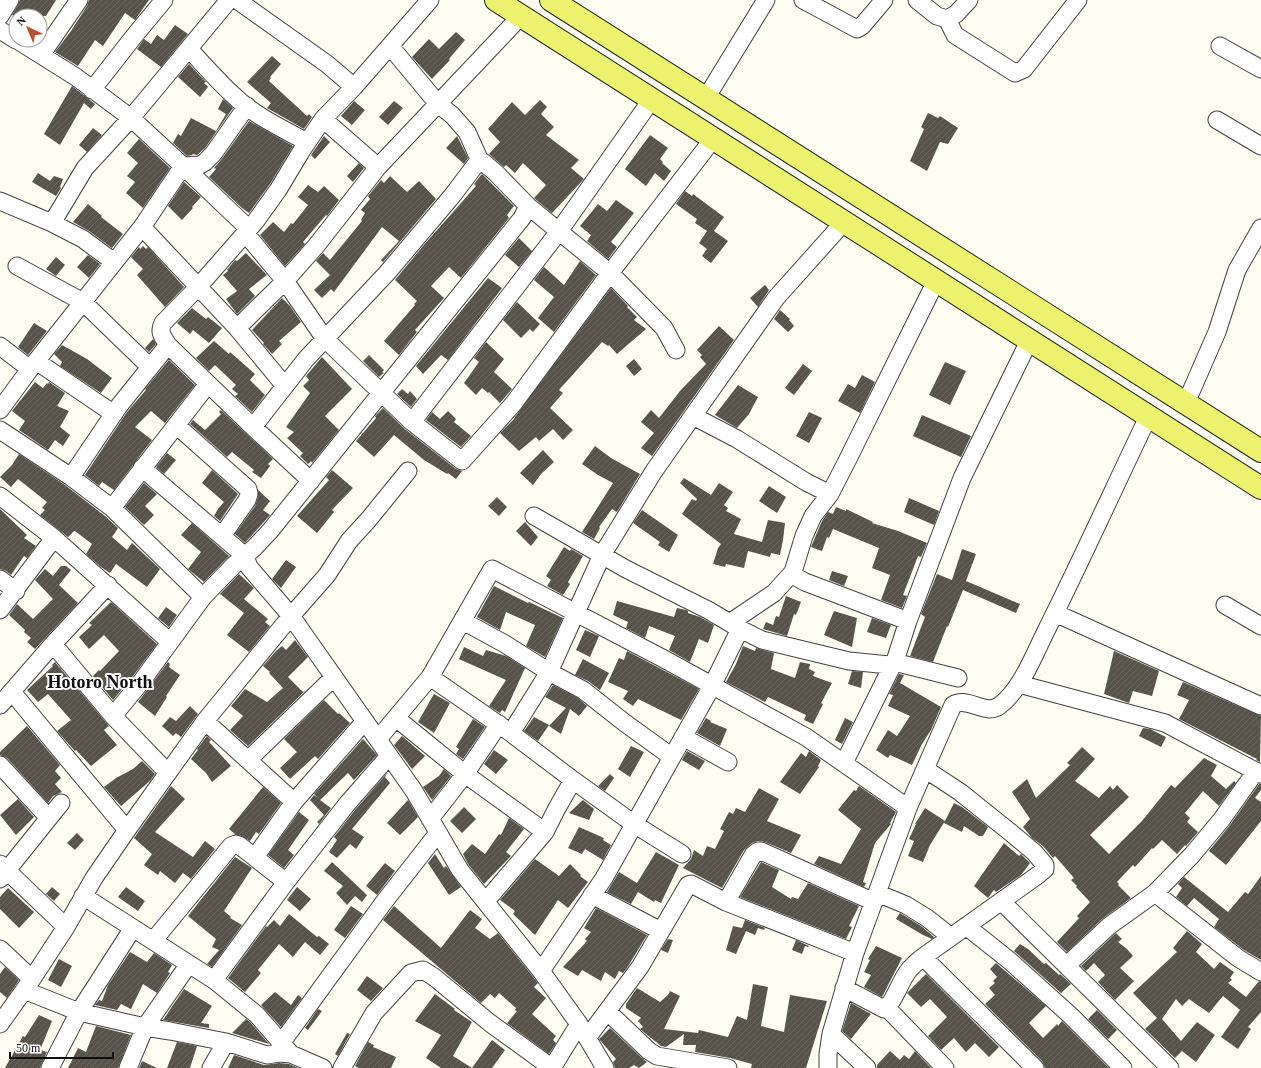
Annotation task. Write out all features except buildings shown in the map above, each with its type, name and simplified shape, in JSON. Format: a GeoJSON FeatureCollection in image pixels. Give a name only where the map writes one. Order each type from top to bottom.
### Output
{"type":"FeatureCollection","features":[{"type":"Feature","properties":{"kind":"main road"},"geometry":{"type":"LineString","coordinates":[[496,0],[1261,488]]}},
{"type":"Feature","properties":{"kind":"main road"},"geometry":{"type":"LineString","coordinates":[[551,0],[1261,451]]}},
{"type":"Feature","properties":{"kind":"street"},"geometry":{"type":"LineString","coordinates":[[0,16],[10,0]]}},
{"type":"Feature","properties":{"kind":"street"},"geometry":{"type":"LineString","coordinates":[[40,55],[79,0]]}},
{"type":"Feature","properties":{"kind":"street"},"geometry":{"type":"LineString","coordinates":[[92,90],[164,0]]}},
{"type":"Feature","properties":{"kind":"street"},"geometry":{"type":"LineString","coordinates":[[52,223],[84,168],[131,118],[229,0]]}},
{"type":"Feature","properties":{"kind":"street"},"geometry":{"type":"LineString","coordinates":[[237,0],[326,64],[354,87]]}},
{"type":"Feature","properties":{"kind":"street"},"geometry":{"type":"LineString","coordinates":[[311,481],[252,427],[168,345],[160,333],[160,328],[162,323],[247,232],[278,190],[307,142],[323,119],[354,87],[430,0]]}},
{"type":"Feature","properties":{"kind":"street"},"geometry":{"type":"LineString","coordinates":[[706,98],[766,0]]}},
{"type":"Feature","properties":{"kind":"street"},"geometry":{"type":"LineString","coordinates":[[803,0],[857,30],[884,0]]}},
{"type":"Feature","properties":{"kind":"street"},"geometry":{"type":"LineString","coordinates":[[917,0],[937,16],[947,19],[956,14],[969,0]]}},
{"type":"Feature","properties":{"kind":"street"},"geometry":{"type":"LineString","coordinates":[[947,19],[955,36],[1015,73],[1024,69],[1078,0]]}},
{"type":"Feature","properties":{"kind":"street"},"geometry":{"type":"LineString","coordinates":[[236,328],[285,281],[316,246],[378,167],[520,16]]}},
{"type":"Feature","properties":{"kind":"street"},"geometry":{"type":"LineString","coordinates":[[390,46],[438,104],[455,118],[467,132],[480,161],[483,162],[528,206],[558,232],[610,273],[664,328],[676,350]]}},
{"type":"Feature","properties":{"kind":"street"},"geometry":{"type":"LineString","coordinates":[[1220,46],[1261,69]]}},
{"type":"Feature","properties":{"kind":"street"},"geometry":{"type":"LineString","coordinates":[[29,48],[76,77],[131,118],[183,166],[247,232],[285,281],[325,339],[412,422],[462,461],[514,403],[610,273],[713,139]]}},
{"type":"Feature","properties":{"kind":"street"},"geometry":{"type":"LineString","coordinates":[[188,49],[232,94],[247,106],[266,120],[307,142]]}},
{"type":"Feature","properties":{"kind":"street"},"geometry":{"type":"LineString","coordinates":[[412,422],[558,232],[652,100]]}},
{"type":"Feature","properties":{"kind":"street"},"geometry":{"type":"LineString","coordinates":[[0,410],[33,365],[142,227],[183,166],[205,162],[213,154],[247,106]]}},
{"type":"Feature","properties":{"kind":"street"},"geometry":{"type":"LineString","coordinates":[[323,119],[378,167]]}},
{"type":"Feature","properties":{"kind":"street"},"geometry":{"type":"LineString","coordinates":[[1217,120],[1261,146]]}},
{"type":"Feature","properties":{"kind":"street"},"geometry":{"type":"LineString","coordinates":[[252,427],[306,359],[387,273],[480,161]]}},
{"type":"Feature","properties":{"kind":"street"},"geometry":{"type":"LineString","coordinates":[[0,201],[52,223],[83,239],[114,262]]}},
{"type":"Feature","properties":{"kind":"street"},"geometry":{"type":"LineString","coordinates":[[113,716],[141,682],[203,597],[270,531],[517,224],[528,206]]}},
{"type":"Feature","properties":{"kind":"street"},"geometry":{"type":"LineString","coordinates":[[0,948],[28,984],[79,1012],[145,1027],[226,1042],[267,1055],[279,1053],[287,1048],[434,826],[465,774],[505,728],[549,672],[602,555],[654,470],[776,298],[844,222]]}},
{"type":"Feature","properties":{"kind":"street"},"geometry":{"type":"LineString","coordinates":[[142,227],[236,328],[285,386]]}},
{"type":"Feature","properties":{"kind":"street"},"geometry":{"type":"LineString","coordinates":[[1186,403],[1217,332],[1237,270],[1261,228]]}},
{"type":"Feature","properties":{"kind":"street"},"geometry":{"type":"LineString","coordinates":[[17,266],[83,302],[150,367]]}},
{"type":"Feature","properties":{"kind":"street"},"geometry":{"type":"LineString","coordinates":[[541,971],[604,878],[712,686],[735,626],[774,593],[793,572],[804,536],[813,516],[830,494],[936,281]]}},
{"type":"Feature","properties":{"kind":"street"},"geometry":{"type":"LineString","coordinates":[[844,763],[894,662],[962,478],[1029,341]]}},
{"type":"Feature","properties":{"kind":"street"},"geometry":{"type":"LineString","coordinates":[[71,477],[114,414],[168,345]]}},
{"type":"Feature","properties":{"kind":"street"},"geometry":{"type":"LineString","coordinates":[[0,346],[114,414]]}},
{"type":"Feature","properties":{"kind":"street"},"geometry":{"type":"LineString","coordinates":[[112,508],[208,384]]}},
{"type":"Feature","properties":{"kind":"street"},"geometry":{"type":"LineString","coordinates":[[693,416],[737,439],[806,482],[830,494]]}},
{"type":"Feature","properties":{"kind":"street"},"geometry":{"type":"LineString","coordinates":[[828,1068],[828,1054],[831,1034],[855,953],[908,808],[953,705],[957,702],[965,702],[984,708],[992,708],[998,706],[1019,684],[1055,613],[1148,417]]}},
{"type":"Feature","properties":{"kind":"street"},"geometry":{"type":"LineString","coordinates":[[176,425],[248,489],[249,494],[247,500],[222,536]]}},
{"type":"Feature","properties":{"kind":"street"},"geometry":{"type":"LineString","coordinates":[[0,430],[71,477],[112,508],[203,597]]}},
{"type":"Feature","properties":{"kind":"street"},"geometry":{"type":"LineString","coordinates":[[142,468],[245,556],[249,567],[291,616],[414,791],[460,870],[541,971],[583,1031],[605,1068]]}},
{"type":"Feature","properties":{"kind":"street"},"geometry":{"type":"LineString","coordinates":[[0,1024],[66,927],[83,896],[127,830],[205,721],[291,616],[327,575],[349,541],[370,518],[408,471]]}},
{"type":"Feature","properties":{"kind":"street"},"geometry":{"type":"LineString","coordinates":[[0,496],[54,538],[170,642]]}},
{"type":"Feature","properties":{"kind":"street"},"geometry":{"type":"LineString","coordinates":[[534,516],[626,569],[762,640],[849,660],[889,665],[894,662],[958,678]]}},
{"type":"Feature","properties":{"kind":"street"},"geometry":{"type":"LineString","coordinates":[[0,610],[16,591],[54,538]]}},
{"type":"Feature","properties":{"kind":"street"},"geometry":{"type":"LineString","coordinates":[[378,740],[430,677],[492,569],[576,612],[806,737],[908,808]]}},
{"type":"Feature","properties":{"kind":"street"},"geometry":{"type":"LineString","coordinates":[[793,572],[796,577],[805,582],[908,621]]}},
{"type":"Feature","properties":{"kind":"street"},"geometry":{"type":"LineString","coordinates":[[0,579],[16,591]]}},
{"type":"Feature","properties":{"kind":"street"},"geometry":{"type":"LineString","coordinates":[[0,705],[53,644],[108,586]]}},
{"type":"Feature","properties":{"kind":"street"},"geometry":{"type":"LineString","coordinates":[[1225,605],[1261,626]]}},
{"type":"Feature","properties":{"kind":"street"},"geometry":{"type":"LineString","coordinates":[[1055,613],[1261,706]]}},
{"type":"Feature","properties":{"kind":"street"},"geometry":{"type":"LineString","coordinates":[[463,621],[505,644],[549,672],[583,690],[625,723],[672,756]]}},
{"type":"Feature","properties":{"kind":"street"},"geometry":{"type":"LineString","coordinates":[[53,644],[113,716],[168,773]]}},
{"type":"Feature","properties":{"kind":"street"},"geometry":{"type":"LineString","coordinates":[[248,760],[334,677]]}},
{"type":"Feature","properties":{"kind":"street"},"geometry":{"type":"LineString","coordinates":[[430,677],[505,728],[634,824],[682,854]]}},
{"type":"Feature","properties":{"kind":"street"},"geometry":{"type":"LineString","coordinates":[[1019,684],[1165,723],[1259,773],[1192,855],[1155,893],[1109,926],[1067,965]]}},
{"type":"Feature","properties":{"kind":"street"},"geometry":{"type":"LineString","coordinates":[[12,692],[127,830]]}},
{"type":"Feature","properties":{"kind":"street"},"geometry":{"type":"LineString","coordinates":[[396,718],[465,774],[545,832]]}},
{"type":"Feature","properties":{"kind":"street"},"geometry":{"type":"LineString","coordinates":[[205,721],[294,802]]}},
{"type":"Feature","properties":{"kind":"street"},"geometry":{"type":"LineString","coordinates":[[255,857],[294,802],[365,721]]}},
{"type":"Feature","properties":{"kind":"street"},"geometry":{"type":"LineString","coordinates":[[683,737],[728,762]]}},
{"type":"Feature","properties":{"kind":"street"},"geometry":{"type":"LineString","coordinates":[[214,980],[286,882],[347,804],[389,756]]}},
{"type":"Feature","properties":{"kind":"street"},"geometry":{"type":"LineString","coordinates":[[0,765],[49,818]]}},
{"type":"Feature","properties":{"kind":"street"},"geometry":{"type":"LineString","coordinates":[[887,1008],[908,970],[923,957],[1045,869],[1045,865],[1034,852],[1010,832],[960,792],[925,769]]}},
{"type":"Feature","properties":{"kind":"street"},"geometry":{"type":"LineString","coordinates":[[486,901],[545,832],[573,780]]}},
{"type":"Feature","properties":{"kind":"street"},"geometry":{"type":"LineString","coordinates":[[61,803],[2,871],[66,927]]}},
{"type":"Feature","properties":{"kind":"street"},"geometry":{"type":"LineString","coordinates":[[153,941],[230,846],[236,844],[239,845],[286,882]]}},
{"type":"Feature","properties":{"kind":"street"},"geometry":{"type":"LineString","coordinates":[[726,902],[753,855],[758,851],[762,851],[875,897],[906,905],[927,918],[951,937]]}},
{"type":"Feature","properties":{"kind":"street"},"geometry":{"type":"LineString","coordinates":[[342,1068],[374,1013],[411,973],[422,970],[434,977],[490,1023],[552,1068],[583,1031],[606,1011],[640,967],[688,885],[691,884],[726,902],[855,953]]}},
{"type":"Feature","properties":{"kind":"street"},"geometry":{"type":"LineString","coordinates":[[1155,893],[1238,958],[1261,972]]}},
{"type":"Feature","properties":{"kind":"street"},"geometry":{"type":"LineString","coordinates":[[592,895],[661,931]]}},
{"type":"Feature","properties":{"kind":"street"},"geometry":{"type":"LineString","coordinates":[[83,896],[214,980],[257,1015],[287,1048],[323,1068]]}},
{"type":"Feature","properties":{"kind":"street"},"geometry":{"type":"LineString","coordinates":[[1001,901],[1170,1068]]}},
{"type":"Feature","properties":{"kind":"street"},"geometry":{"type":"LineString","coordinates":[[966,926],[1010,962],[1064,1010],[1123,1068]]}},
{"type":"Feature","properties":{"kind":"street"},"geometry":{"type":"LineString","coordinates":[[50,1068],[79,1012],[133,928]]}},
{"type":"Feature","properties":{"kind":"street"},"geometry":{"type":"LineString","coordinates":[[923,957],[1035,1068]]}},
{"type":"Feature","properties":{"kind":"street"},"geometry":{"type":"LineString","coordinates":[[128,1068],[145,1027],[189,964]]}},
{"type":"Feature","properties":{"kind":"street"},"geometry":{"type":"LineString","coordinates":[[844,988],[884,1009],[887,1008],[945,1068]]}},
{"type":"Feature","properties":{"kind":"street"},"geometry":{"type":"LineString","coordinates":[[606,1011],[649,1051],[657,1056],[728,1068]]}},
{"type":"Feature","properties":{"kind":"street"},"geometry":{"type":"LineString","coordinates":[[831,1034],[867,1068]]}},
{"type":"Feature","properties":{"kind":"street"},"geometry":{"type":"LineString","coordinates":[[211,1068],[226,1042]]}},
{"type":"Feature","properties":{"kind":"district","name":"Hotoro North"},"geometry":{"type":"Point","coordinates":[100,682]}}]}
